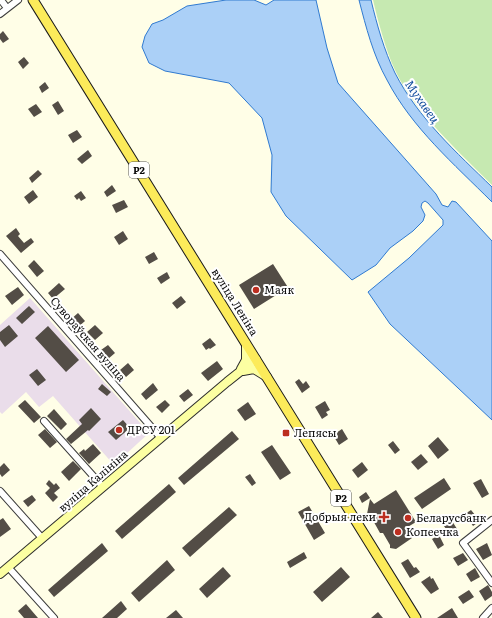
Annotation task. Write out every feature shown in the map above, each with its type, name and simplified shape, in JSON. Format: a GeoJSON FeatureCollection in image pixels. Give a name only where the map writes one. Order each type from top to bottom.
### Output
{"type":"FeatureCollection","features":[{"type":"Feature","properties":{"kind":"main road","name":"вуліца Леніна"},"geometry":{"type":"LineString","coordinates":[[33,0],[416,618]]}},
{"type":"Feature","properties":{"kind":"street"},"geometry":{"type":"LineString","coordinates":[[1,0],[7,8]]}},
{"type":"Feature","properties":{"kind":"street"},"geometry":{"type":"LineString","coordinates":[[0,14],[18,0]]}},
{"type":"Feature","properties":{"kind":"street","name":"Сувораўская вуліца"},"geometry":{"type":"LineString","coordinates":[[1,256],[161,438]]}},
{"type":"Feature","properties":{"kind":"street"},"geometry":{"type":"LineString","coordinates":[[236,374],[246,360],[244,340]]}},
{"type":"Feature","properties":{"kind":"street","name":"вуліца Калініна"},"geometry":{"type":"LineString","coordinates":[[0,574],[236,374],[256,359]]}},
{"type":"Feature","properties":{"kind":"street"},"geometry":{"type":"LineString","coordinates":[[236,374],[251,369],[267,377]]}},
{"type":"Feature","properties":{"kind":"street"},"geometry":{"type":"LineString","coordinates":[[44,421],[103,487]]}},
{"type":"Feature","properties":{"kind":"street"},"geometry":{"type":"LineString","coordinates":[[0,491],[42,538]]}},
{"type":"Feature","properties":{"kind":"street"},"geometry":{"type":"LineString","coordinates":[[492,520],[463,543],[492,582]]}},
{"type":"Feature","properties":{"kind":"street"},"geometry":{"type":"LineString","coordinates":[[8,567],[54,618]]}},
{"type":"Feature","properties":{"kind":"street"},"geometry":{"type":"LineString","coordinates":[[482,618],[492,608]]}},
{"type":"Feature","properties":{"kind":"shaded area"},"geometry":{"type":"Polygon","coordinates":[[[30,298],[149,433],[114,465],[53,396],[39,407],[26,392],[2,414],[0,412],[0,325],[30,298]]]}},
{"type":"Feature","properties":{"kind":"green space"},"geometry":{"type":"Polygon","coordinates":[[[373,0],[492,0],[492,185],[452,146],[425,116],[403,85],[388,54],[373,0]]]}},
{"type":"Feature","properties":{"kind":"water"},"geometry":{"type":"Polygon","coordinates":[[[226,0],[254,0],[266,5],[274,0],[316,0],[327,48],[338,83],[436,194],[442,205],[448,207],[452,201],[456,202],[492,241],[492,420],[390,324],[368,292],[409,258],[443,225],[443,220],[428,203],[425,201],[422,203],[421,207],[425,215],[423,221],[413,231],[390,248],[376,265],[352,280],[286,216],[271,192],[272,155],[262,118],[229,83],[165,71],[149,63],[142,47],[145,36],[152,24],[163,20],[187,6],[226,0]]]}},
{"type":"Feature","properties":{"kind":"water"},"geometry":{"type":"Polygon","coordinates":[[[359,0],[371,0],[387,55],[404,89],[439,134],[492,187],[492,202],[421,130],[397,97],[382,70],[374,51],[359,0]]]}},
{"type":"Feature","properties":{"kind":"building"},"geometry":{"type":"Polygon","coordinates":[[[3,31],[9,39],[3,43],[0,39],[0,34],[3,31]]]}},
{"type":"Feature","properties":{"kind":"building"},"geometry":{"type":"Polygon","coordinates":[[[24,57],[29,63],[23,69],[18,62],[24,57]]]}},
{"type":"Feature","properties":{"kind":"building"},"geometry":{"type":"Polygon","coordinates":[[[45,82],[49,88],[42,93],[39,87],[45,82]]]}},
{"type":"Feature","properties":{"kind":"building"},"geometry":{"type":"Polygon","coordinates":[[[58,101],[64,111],[58,115],[52,105],[58,101]]]}},
{"type":"Feature","properties":{"kind":"building"},"geometry":{"type":"Polygon","coordinates":[[[36,104],[42,112],[34,117],[28,109],[36,104]]]}},
{"type":"Feature","properties":{"kind":"building"},"geometry":{"type":"Polygon","coordinates":[[[77,130],[82,137],[73,143],[68,135],[77,130]]]}},
{"type":"Feature","properties":{"kind":"building"},"geometry":{"type":"Polygon","coordinates":[[[88,150],[92,156],[82,164],[77,159],[88,150]]]}},
{"type":"Feature","properties":{"kind":"building"},"geometry":{"type":"Polygon","coordinates":[[[38,170],[42,174],[32,183],[29,178],[38,170]]]}},
{"type":"Feature","properties":{"kind":"building"},"geometry":{"type":"Polygon","coordinates":[[[112,185],[116,191],[107,197],[104,192],[112,185]]]}},
{"type":"Feature","properties":{"kind":"building"},"geometry":{"type":"Polygon","coordinates":[[[33,190],[38,197],[29,204],[24,197],[33,190]]]}},
{"type":"Feature","properties":{"kind":"building"},"geometry":{"type":"Polygon","coordinates":[[[81,191],[86,198],[81,201],[79,198],[77,200],[74,196],[81,191]]]}},
{"type":"Feature","properties":{"kind":"building"},"geometry":{"type":"Polygon","coordinates":[[[124,200],[128,207],[116,213],[112,205],[124,200]]]}},
{"type":"Feature","properties":{"kind":"building"},"geometry":{"type":"Polygon","coordinates":[[[16,228],[20,234],[18,236],[24,243],[31,238],[34,242],[21,253],[6,236],[16,228]]]}},
{"type":"Feature","properties":{"kind":"building"},"geometry":{"type":"Polygon","coordinates":[[[123,231],[128,239],[119,245],[114,237],[123,231]]]}},
{"type":"Feature","properties":{"kind":"building"},"geometry":{"type":"Polygon","coordinates":[[[154,252],[158,259],[149,264],[145,257],[154,252]]]}},
{"type":"Feature","properties":{"kind":"building"},"geometry":{"type":"Polygon","coordinates":[[[34,260],[44,271],[37,277],[28,266],[34,260]]]}},
{"type":"Feature","properties":{"kind":"building"},"geometry":{"type":"Polygon","coordinates":[[[273,264],[289,289],[282,293],[281,292],[254,309],[239,285],[273,264]]]}},
{"type":"Feature","properties":{"kind":"building"},"geometry":{"type":"Polygon","coordinates":[[[167,272],[170,278],[161,284],[157,278],[167,272]]]}},
{"type":"Feature","properties":{"kind":"building"},"geometry":{"type":"Polygon","coordinates":[[[59,283],[65,289],[53,299],[48,293],[59,283]]]}},
{"type":"Feature","properties":{"kind":"building"},"geometry":{"type":"Polygon","coordinates":[[[18,287],[24,295],[12,305],[5,296],[18,287]]]}},
{"type":"Feature","properties":{"kind":"building"},"geometry":{"type":"Polygon","coordinates":[[[181,296],[186,302],[177,309],[172,303],[181,296]]]}},
{"type":"Feature","properties":{"kind":"building"},"geometry":{"type":"Polygon","coordinates":[[[29,306],[35,312],[22,324],[16,318],[29,306]]]}},
{"type":"Feature","properties":{"kind":"building"},"geometry":{"type":"Polygon","coordinates":[[[78,313],[85,321],[77,328],[70,320],[78,313]]]}},
{"type":"Feature","properties":{"kind":"building"},"geometry":{"type":"Polygon","coordinates":[[[9,325],[18,336],[5,347],[0,340],[0,332],[9,325]]]}},
{"type":"Feature","properties":{"kind":"building"},"geometry":{"type":"Polygon","coordinates":[[[95,325],[103,333],[95,340],[87,332],[95,325]]]}},
{"type":"Feature","properties":{"kind":"building"},"geometry":{"type":"Polygon","coordinates":[[[48,326],[79,360],[66,372],[35,338],[48,326]]]}},
{"type":"Feature","properties":{"kind":"building"},"geometry":{"type":"Polygon","coordinates":[[[210,338],[216,345],[206,350],[202,344],[210,338]]]}},
{"type":"Feature","properties":{"kind":"building"},"geometry":{"type":"Polygon","coordinates":[[[108,345],[115,353],[108,359],[101,350],[108,345]]]}},
{"type":"Feature","properties":{"kind":"building"},"geometry":{"type":"Polygon","coordinates":[[[217,361],[223,369],[208,381],[201,373],[217,361]]]}},
{"type":"Feature","properties":{"kind":"building"},"geometry":{"type":"Polygon","coordinates":[[[128,363],[134,370],[126,377],[120,370],[128,363]]]}},
{"type":"Feature","properties":{"kind":"building"},"geometry":{"type":"Polygon","coordinates":[[[37,369],[46,380],[38,386],[29,375],[37,369]]]}},
{"type":"Feature","properties":{"kind":"building"},"geometry":{"type":"Polygon","coordinates":[[[299,379],[303,384],[306,381],[310,387],[302,393],[295,382],[299,379]]]}},
{"type":"Feature","properties":{"kind":"building"},"geometry":{"type":"Polygon","coordinates":[[[153,383],[158,390],[146,400],[141,394],[153,383]]]}},
{"type":"Feature","properties":{"kind":"building"},"geometry":{"type":"Polygon","coordinates":[[[102,384],[111,392],[107,396],[98,389],[102,384]]]}},
{"type":"Feature","properties":{"kind":"building"},"geometry":{"type":"Polygon","coordinates":[[[188,389],[193,395],[184,402],[179,396],[188,389]]]}},
{"type":"Feature","properties":{"kind":"building"},"geometry":{"type":"Polygon","coordinates":[[[25,400],[41,417],[34,423],[18,406],[25,400]]]}},
{"type":"Feature","properties":{"kind":"building"},"geometry":{"type":"Polygon","coordinates":[[[165,400],[170,405],[162,413],[156,407],[165,400]]]}},
{"type":"Feature","properties":{"kind":"building"},"geometry":{"type":"Polygon","coordinates":[[[325,401],[330,410],[326,412],[328,415],[322,419],[315,407],[325,401]]]}},
{"type":"Feature","properties":{"kind":"building"},"geometry":{"type":"Polygon","coordinates":[[[248,402],[256,414],[245,421],[237,410],[248,402]]]}},
{"type":"Feature","properties":{"kind":"building"},"geometry":{"type":"Polygon","coordinates":[[[91,408],[101,419],[89,431],[88,430],[71,444],[66,439],[82,424],[79,420],[91,408]]]}},
{"type":"Feature","properties":{"kind":"building"},"geometry":{"type":"Polygon","coordinates":[[[54,409],[67,424],[61,430],[47,416],[54,409]]]}},
{"type":"Feature","properties":{"kind":"building","name":"ДРСУ 201"},"geometry":{"type":"Polygon","coordinates":[[[123,420],[130,428],[116,440],[108,432],[123,420]]]}},
{"type":"Feature","properties":{"kind":"building"},"geometry":{"type":"Polygon","coordinates":[[[45,429],[57,442],[50,448],[38,435],[45,429]]]}},
{"type":"Feature","properties":{"kind":"building"},"geometry":{"type":"Polygon","coordinates":[[[342,429],[348,439],[339,445],[333,435],[342,429]]]}},
{"type":"Feature","properties":{"kind":"building"},"geometry":{"type":"Polygon","coordinates":[[[232,431],[239,439],[184,485],[178,478],[232,431]]]}},
{"type":"Feature","properties":{"kind":"building"},"geometry":{"type":"Polygon","coordinates":[[[438,437],[449,450],[438,459],[428,446],[438,437]]]}},
{"type":"Feature","properties":{"kind":"building"},"geometry":{"type":"Polygon","coordinates":[[[393,441],[400,450],[395,454],[388,445],[393,441]]]}},
{"type":"Feature","properties":{"kind":"building"},"geometry":{"type":"Polygon","coordinates":[[[93,444],[101,453],[89,464],[79,453],[84,449],[85,451],[93,444]]]}},
{"type":"Feature","properties":{"kind":"building"},"geometry":{"type":"Polygon","coordinates":[[[272,445],[291,473],[280,480],[261,452],[272,445]]]}},
{"type":"Feature","properties":{"kind":"building"},"geometry":{"type":"Polygon","coordinates":[[[421,454],[428,462],[418,470],[411,462],[421,454]]]}},
{"type":"Feature","properties":{"kind":"building"},"geometry":{"type":"Polygon","coordinates":[[[73,461],[81,469],[69,481],[61,472],[73,461]]]}},
{"type":"Feature","properties":{"kind":"building"},"geometry":{"type":"Polygon","coordinates":[[[362,462],[368,470],[358,478],[352,470],[362,462]]]}},
{"type":"Feature","properties":{"kind":"building"},"geometry":{"type":"Polygon","coordinates":[[[4,463],[10,470],[2,477],[0,474],[0,467],[4,463]]]}},
{"type":"Feature","properties":{"kind":"building"},"geometry":{"type":"Polygon","coordinates":[[[250,474],[256,483],[252,486],[245,477],[250,474]]]}},
{"type":"Feature","properties":{"kind":"building"},"geometry":{"type":"Polygon","coordinates":[[[444,478],[451,489],[422,509],[414,498],[444,478]]]}},
{"type":"Feature","properties":{"kind":"building"},"geometry":{"type":"Polygon","coordinates":[[[481,479],[489,494],[482,498],[473,483],[481,479]]]}},
{"type":"Feature","properties":{"kind":"building"},"geometry":{"type":"Polygon","coordinates":[[[49,480],[54,485],[56,483],[60,488],[54,493],[58,497],[53,502],[45,493],[50,488],[46,484],[49,480]]]}},
{"type":"Feature","properties":{"kind":"building"},"geometry":{"type":"Polygon","coordinates":[[[169,484],[176,492],[122,539],[115,531],[169,484]]]}},
{"type":"Feature","properties":{"kind":"building"},"geometry":{"type":"Polygon","coordinates":[[[396,490],[416,522],[406,528],[412,538],[396,549],[390,548],[390,545],[383,533],[380,533],[370,515],[367,514],[370,499],[374,504],[396,490]]]}},
{"type":"Feature","properties":{"kind":"building"},"geometry":{"type":"Polygon","coordinates":[[[366,492],[370,498],[362,503],[359,497],[366,492]]]}},
{"type":"Feature","properties":{"kind":"building"},"geometry":{"type":"Polygon","coordinates":[[[32,495],[36,500],[28,507],[23,501],[32,495]]]}},
{"type":"Feature","properties":{"kind":"building"},"geometry":{"type":"Polygon","coordinates":[[[309,506],[325,533],[314,540],[298,512],[309,506]]]}},
{"type":"Feature","properties":{"kind":"building"},"geometry":{"type":"Polygon","coordinates":[[[229,507],[237,515],[190,557],[182,548],[229,507]]]}},
{"type":"Feature","properties":{"kind":"building"},"geometry":{"type":"Polygon","coordinates":[[[471,510],[480,521],[473,526],[465,514],[471,510]]]}},
{"type":"Feature","properties":{"kind":"building"},"geometry":{"type":"Polygon","coordinates":[[[3,518],[11,529],[0,537],[0,520],[3,518]]]}},
{"type":"Feature","properties":{"kind":"building"},"geometry":{"type":"Polygon","coordinates":[[[452,521],[459,532],[451,537],[444,526],[452,521]]]}},
{"type":"Feature","properties":{"kind":"building"},"geometry":{"type":"Polygon","coordinates":[[[439,535],[444,545],[438,549],[432,539],[439,535]]]}},
{"type":"Feature","properties":{"kind":"building"},"geometry":{"type":"Polygon","coordinates":[[[102,543],[108,551],[54,597],[48,590],[102,543]]]}},
{"type":"Feature","properties":{"kind":"building"},"geometry":{"type":"Polygon","coordinates":[[[487,543],[492,555],[483,560],[476,549],[487,543]]]}},
{"type":"Feature","properties":{"kind":"building"},"geometry":{"type":"Polygon","coordinates":[[[304,552],[307,558],[290,568],[287,562],[304,552]]]}},
{"type":"Feature","properties":{"kind":"building"},"geometry":{"type":"Polygon","coordinates":[[[463,553],[468,560],[458,566],[453,558],[463,553]]]}},
{"type":"Feature","properties":{"kind":"building"},"geometry":{"type":"Polygon","coordinates":[[[408,559],[414,568],[416,567],[420,572],[410,578],[401,563],[408,559]]]}},
{"type":"Feature","properties":{"kind":"building"},"geometry":{"type":"Polygon","coordinates":[[[167,560],[175,570],[139,602],[131,593],[167,560]]]}},
{"type":"Feature","properties":{"kind":"building"},"geometry":{"type":"Polygon","coordinates":[[[223,567],[231,576],[207,598],[199,589],[223,567]]]}},
{"type":"Feature","properties":{"kind":"building"},"geometry":{"type":"Polygon","coordinates":[[[341,567],[350,577],[322,602],[313,592],[341,567]]]}},
{"type":"Feature","properties":{"kind":"building"},"geometry":{"type":"Polygon","coordinates":[[[475,568],[480,577],[471,582],[466,574],[475,568]]]}},
{"type":"Feature","properties":{"kind":"building"},"geometry":{"type":"Polygon","coordinates":[[[430,576],[431,579],[433,578],[439,589],[431,594],[421,582],[430,576]]]}},
{"type":"Feature","properties":{"kind":"building"},"geometry":{"type":"Polygon","coordinates":[[[488,585],[492,592],[492,596],[485,601],[479,591],[488,585]]]}},
{"type":"Feature","properties":{"kind":"building"},"geometry":{"type":"Polygon","coordinates":[[[469,590],[474,597],[463,604],[458,597],[469,590]]]}},
{"type":"Feature","properties":{"kind":"building"},"geometry":{"type":"Polygon","coordinates":[[[121,601],[127,609],[117,618],[102,618],[121,601]]]}},
{"type":"Feature","properties":{"kind":"building"},"geometry":{"type":"Polygon","coordinates":[[[26,604],[38,618],[24,618],[18,611],[26,604]]]}},
{"type":"Feature","properties":{"kind":"building"},"geometry":{"type":"Polygon","coordinates":[[[452,608],[458,618],[437,618],[452,608]]]}},
{"type":"Feature","properties":{"kind":"building"},"geometry":{"type":"Polygon","coordinates":[[[176,610],[183,618],[166,618],[176,610]]]}},
{"type":"Feature","properties":{"kind":"building"},"geometry":{"type":"Polygon","coordinates":[[[378,612],[383,618],[371,618],[378,612]]]}},
{"type":"Feature","properties":{"kind":"place","name":"Маяк"},"geometry":{"type":"Point","coordinates":[256,290]}},
{"type":"Feature","properties":{"kind":"place","name":"ДРСУ 201"},"geometry":{"type":"Point","coordinates":[119,430]}},
{"type":"Feature","properties":{"kind":"place","name":"Лепясы"},"geometry":{"type":"Point","coordinates":[286,433]}},
{"type":"Feature","properties":{"kind":"place","name":"Добрыя леки"},"geometry":{"type":"Point","coordinates":[384,517]}},
{"type":"Feature","properties":{"kind":"place","name":"Беларусбанк"},"geometry":{"type":"Point","coordinates":[408,518]}},
{"type":"Feature","properties":{"kind":"place","name":"Копеечка"},"geometry":{"type":"Point","coordinates":[398,532]}},
{"type":"Feature","properties":{"kind":"water label","name":"Мухавец"},"geometry":{"type":"Point","coordinates":[422,102]}}]}
